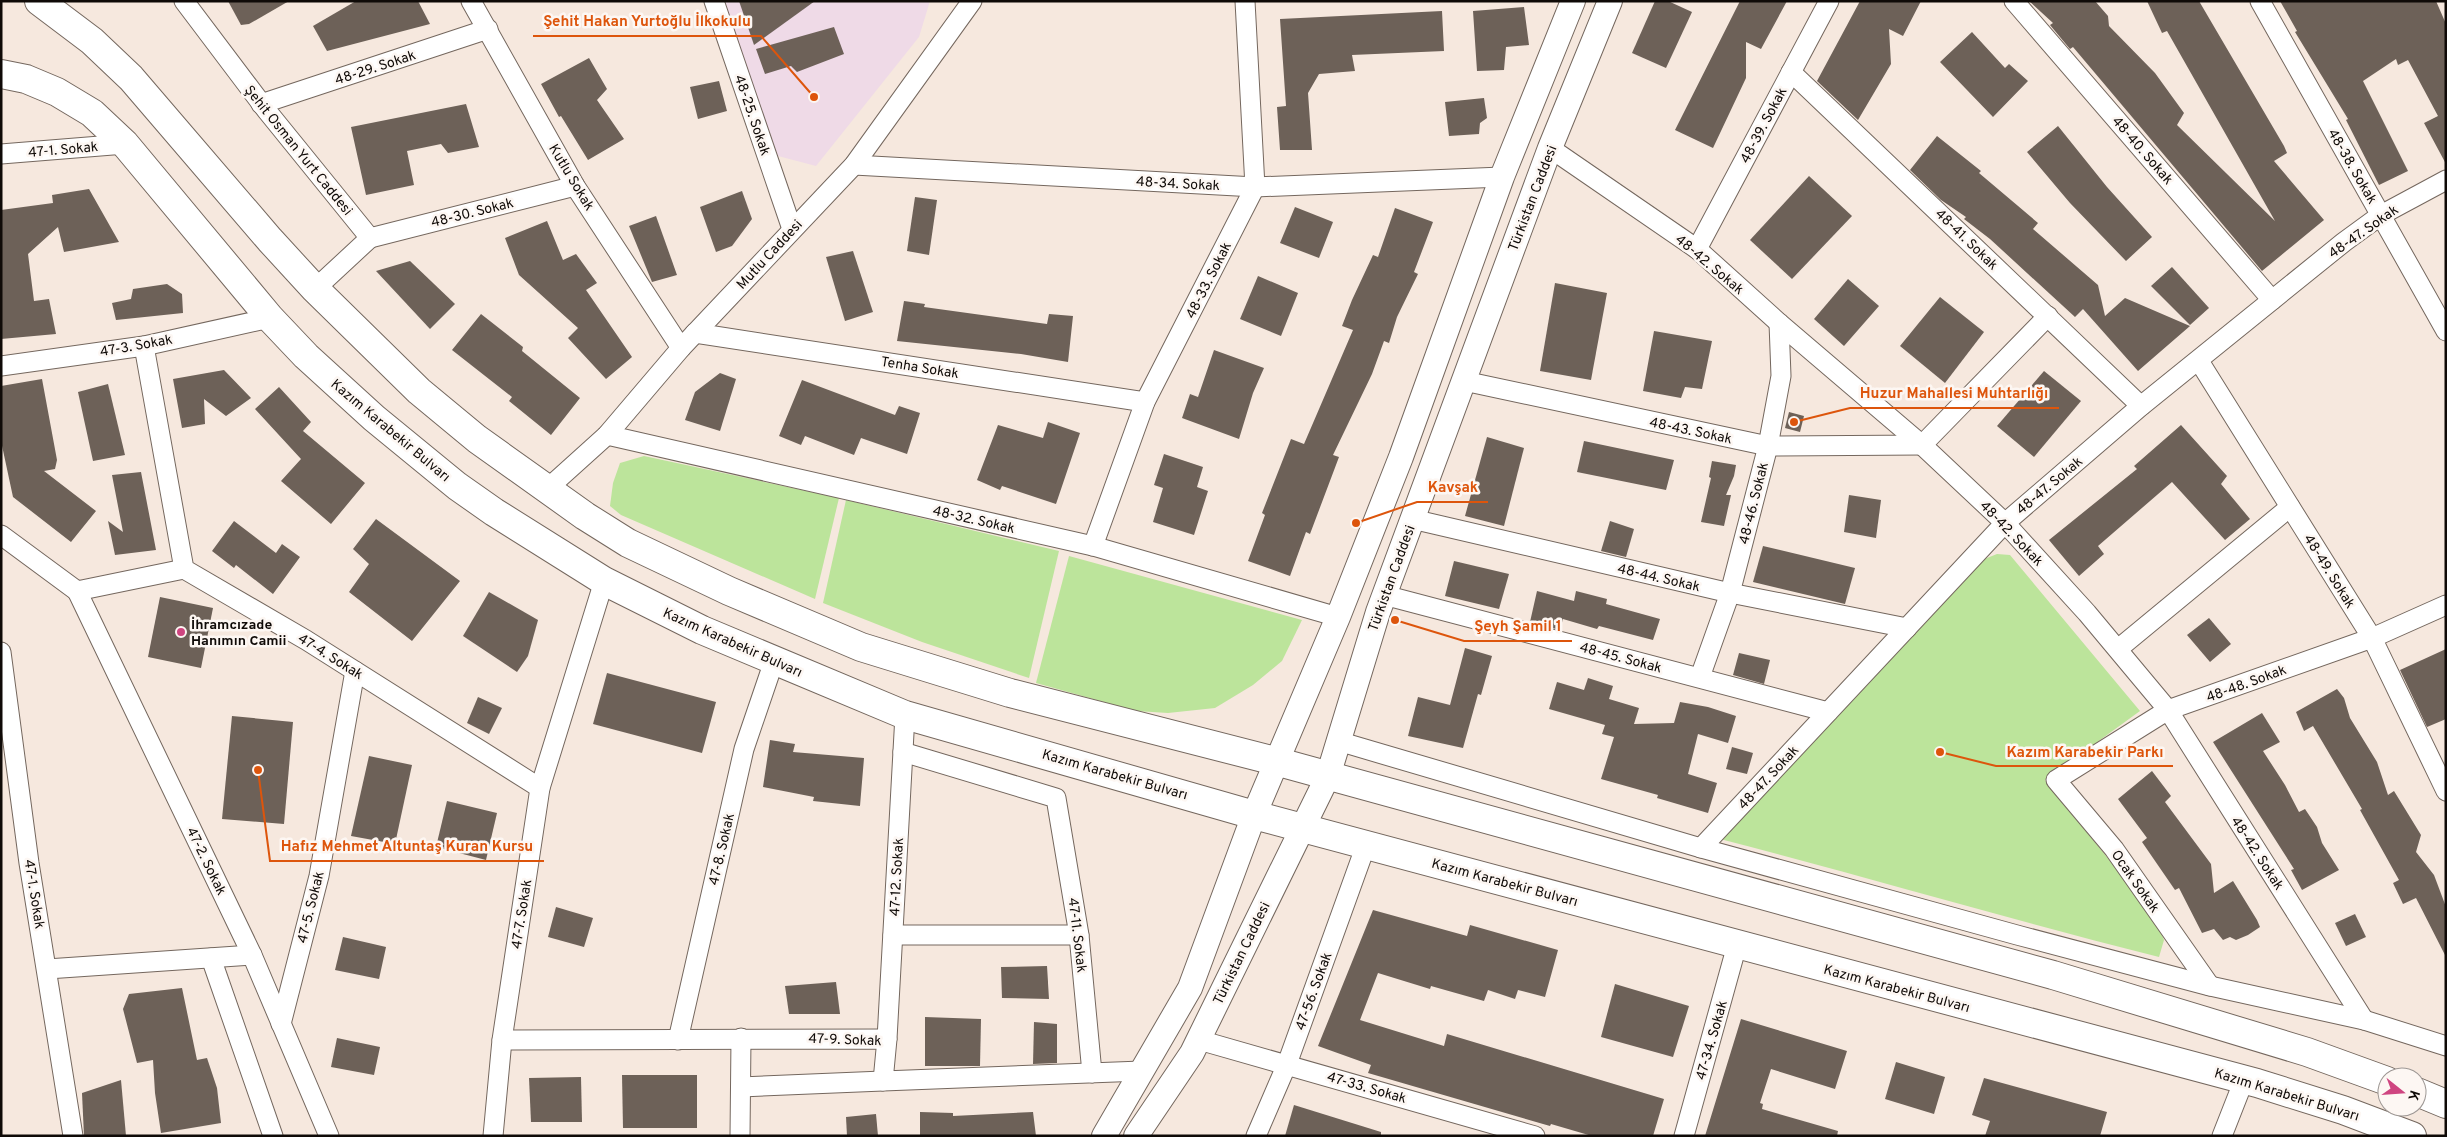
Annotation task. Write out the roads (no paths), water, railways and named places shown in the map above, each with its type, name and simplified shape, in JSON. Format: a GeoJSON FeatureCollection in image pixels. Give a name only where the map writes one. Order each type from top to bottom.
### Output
{"type":"FeatureCollection","features":[{"type":"Feature","properties":{"kind":"main road"},"geometry":{"type":"LineString","coordinates":[[39,1],[92,41],[130,78],[270,240],[315,289],[419,392],[546,490],[628,543],[729,591],[862,647],[1010,693],[1275,761],[2157,1005],[2307,1052],[2377,1077]]}},
{"type":"Feature","properties":{"kind":"main road"},"geometry":{"type":"LineString","coordinates":[[61,1],[92,41]]}},
{"type":"Feature","properties":{"kind":"main road","name":"Kazım Karabekir Bulvarı"},"geometry":{"type":"LineString","coordinates":[[1,74],[26,79],[74,102],[92,113],[126,144],[270,318],[332,381],[457,486],[501,517],[604,581],[702,630],[905,715],[1254,815],[2244,1080],[2343,1110],[2412,1136]]}},
{"type":"Feature","properties":{"kind":"main road"},"geometry":{"type":"LineString","coordinates":[[2427,1096],[2446,1104]]}},
{"type":"Feature","properties":{"kind":"street","name":"Şehit Osman Yurt Caddesi"},"geometry":{"type":"LineString","coordinates":[[184,1],[261,104],[370,238]]}},
{"type":"Feature","properties":{"kind":"street","name":"Kutlu Sokak"},"geometry":{"type":"LineString","coordinates":[[471,1],[575,186],[681,348]]}},
{"type":"Feature","properties":{"kind":"street","name":"48-25. Sokak"},"geometry":{"type":"LineString","coordinates":[[714,1],[792,229]]}},
{"type":"Feature","properties":{"kind":"street","name":"Mutlu Caddesi"},"geometry":{"type":"LineString","coordinates":[[546,490],[607,435],[681,348],[854,165],[972,1]]}},
{"type":"Feature","properties":{"kind":"street"},"geometry":{"type":"LineString","coordinates":[[1245,1],[1255,187]]}},
{"type":"Feature","properties":{"kind":"street"},"geometry":{"type":"LineString","coordinates":[[1104,1136],[1190,988],[1275,761],[1338,617],[1401,457],[1502,177],[1573,1]]}},
{"type":"Feature","properties":{"kind":"street","name":"Türkistan Caddesi"},"geometry":{"type":"LineString","coordinates":[[1136,1136],[1199,1040],[1328,776],[1384,595],[1440,450],[1550,148],[1610,1]]}},
{"type":"Feature","properties":{"kind":"street","name":"48-39. Sokak"},"geometry":{"type":"LineString","coordinates":[[1697,249],[1829,1]]}},
{"type":"Feature","properties":{"kind":"street","name":"48-40. Sokak"},"geometry":{"type":"LineString","coordinates":[[2014,1],[2272,300]]}},
{"type":"Feature","properties":{"kind":"street","name":"48-38. Sokak"},"geometry":{"type":"LineString","coordinates":[[2260,1],[2446,331]]}},
{"type":"Feature","properties":{"kind":"street","name":"48-29. Sokak"},"geometry":{"type":"LineString","coordinates":[[261,104],[488,29]]}},
{"type":"Feature","properties":{"kind":"street","name":"48-41. Sokak"},"geometry":{"type":"LineString","coordinates":[[1791,72],[2142,406]]}},
{"type":"Feature","properties":{"kind":"street","name":"47-1. Sokak"},"geometry":{"type":"LineString","coordinates":[[1,154],[126,144]]}},
{"type":"Feature","properties":{"kind":"street","name":"48-42. Sokak"},"geometry":{"type":"LineString","coordinates":[[1550,148],[1697,249],[1779,323],[1922,445],[2005,523],[2118,649],[2168,710],[2364,1020]]}},
{"type":"Feature","properties":{"kind":"street","name":"48-34. Sokak"},"geometry":{"type":"LineString","coordinates":[[854,165],[1255,187],[1502,177]]}},
{"type":"Feature","properties":{"kind":"street","name":"48-47. Sokak"},"geometry":{"type":"LineString","coordinates":[[1701,848],[2005,523],[2142,406],[2272,300],[2381,215],[2446,180]]}},
{"type":"Feature","properties":{"kind":"street","name":"48-30. Sokak"},"geometry":{"type":"LineString","coordinates":[[370,238],[575,186]]}},
{"type":"Feature","properties":{"kind":"street","name":"48-33. Sokak"},"geometry":{"type":"LineString","coordinates":[[1093,546],[1145,402],[1255,187]]}},
{"type":"Feature","properties":{"kind":"street"},"geometry":{"type":"LineString","coordinates":[[315,289],[370,238]]}},
{"type":"Feature","properties":{"kind":"street"},"geometry":{"type":"LineString","coordinates":[[1922,445],[2048,316]]}},
{"type":"Feature","properties":{"kind":"street","name":"47-3. Sokak"},"geometry":{"type":"LineString","coordinates":[[1,366],[144,346],[270,318]]}},
{"type":"Feature","properties":{"kind":"street","name":"48-46. Sokak"},"geometry":{"type":"LineString","coordinates":[[1700,677],[1730,593],[1768,446],[1781,376],[1779,323]]}},
{"type":"Feature","properties":{"kind":"street","name":"Tenha Sokak"},"geometry":{"type":"LineString","coordinates":[[695,333],[1145,402]]}},
{"type":"Feature","properties":{"kind":"street"},"geometry":{"type":"LineString","coordinates":[[1,535],[77,591],[184,569],[144,346]]}},
{"type":"Feature","properties":{"kind":"street","name":"48-49. Sokak"},"geometry":{"type":"LineString","coordinates":[[2198,361],[2372,638],[2446,791]]}},
{"type":"Feature","properties":{"kind":"street","name":"48-43. Sokak"},"geometry":{"type":"LineString","coordinates":[[1464,381],[1768,446],[1922,445]]}},
{"type":"Feature","properties":{"kind":"street","name":"48-32. Sokak"},"geometry":{"type":"LineString","coordinates":[[607,435],[1093,546],[1338,617]]}},
{"type":"Feature","properties":{"kind":"street"},"geometry":{"type":"LineString","coordinates":[[2118,649],[2290,507]]}},
{"type":"Feature","properties":{"kind":"street","name":"48-44. Sokak"},"geometry":{"type":"LineString","coordinates":[[1412,519],[1730,593],[1907,628]]}},
{"type":"Feature","properties":{"kind":"street","name":"47-4. Sokak"},"geometry":{"type":"LineString","coordinates":[[184,569],[306,640],[540,788]]}},
{"type":"Feature","properties":{"kind":"street","name":"47-7. Sokak"},"geometry":{"type":"LineString","coordinates":[[493,1136],[502,1040],[540,788],[604,581]]}},
{"type":"Feature","properties":{"kind":"street","name":"47-2. Sokak"},"geometry":{"type":"LineString","coordinates":[[77,591],[252,955],[329,1136]]}},
{"type":"Feature","properties":{"kind":"street","name":"48-45. Sokak"},"geometry":{"type":"LineString","coordinates":[[1384,595],[1828,712]]}},
{"type":"Feature","properties":{"kind":"street","name":"48-48. Sokak"},"geometry":{"type":"LineString","coordinates":[[2056,780],[2168,710],[2372,638],[2446,605]]}},
{"type":"Feature","properties":{"kind":"street","name":"47-1. Sokak"},"geometry":{"type":"LineString","coordinates":[[1,652],[29,863],[73,1136]]}},
{"type":"Feature","properties":{"kind":"street","name":"47-8. Sokak"},"geometry":{"type":"LineString","coordinates":[[678,1040],[744,749],[774,661]]}},
{"type":"Feature","properties":{"kind":"street","name":"47-5. Sokak"},"geometry":{"type":"LineString","coordinates":[[281,1024],[318,876],[355,671]]}},
{"type":"Feature","properties":{"kind":"street","name":"47-12. Sokak"},"geometry":{"type":"LineString","coordinates":[[887,1039],[905,715]]}},
{"type":"Feature","properties":{"kind":"street"},"geometry":{"type":"LineString","coordinates":[[1338,741],[1701,848],[2210,986],[2364,1020],[2446,1046]]}},
{"type":"Feature","properties":{"kind":"street","name":"47-11. Sokak"},"geometry":{"type":"LineString","coordinates":[[903,752],[1056,798],[1079,935],[1092,1072]]}},
{"type":"Feature","properties":{"kind":"street","name":"Ocak Sokak"},"geometry":{"type":"LineString","coordinates":[[2056,780],[2114,849],[2210,986]]}},
{"type":"Feature","properties":{"kind":"street","name":"47-56. Sokak"},"geometry":{"type":"LineString","coordinates":[[1256,1136],[1287,1064],[1366,845]]}},
{"type":"Feature","properties":{"kind":"street"},"geometry":{"type":"LineString","coordinates":[[893,935],[1079,935]]}},
{"type":"Feature","properties":{"kind":"street","name":"47-34. Sokak"},"geometry":{"type":"LineString","coordinates":[[1684,1136],[1737,945]]}},
{"type":"Feature","properties":{"kind":"street"},"geometry":{"type":"LineString","coordinates":[[46,969],[252,955]]}},
{"type":"Feature","properties":{"kind":"street"},"geometry":{"type":"LineString","coordinates":[[211,958],[274,1136]]}},
{"type":"Feature","properties":{"kind":"street"},"geometry":{"type":"LineString","coordinates":[[740,1136],[741,1038]]}},
{"type":"Feature","properties":{"kind":"street","name":"47-9. Sokak"},"geometry":{"type":"LineString","coordinates":[[502,1040],[887,1039],[883,1081]]}},
{"type":"Feature","properties":{"kind":"street","name":"47-33. Sokak"},"geometry":{"type":"LineString","coordinates":[[1199,1040],[1535,1136]]}},
{"type":"Feature","properties":{"kind":"street"},"geometry":{"type":"LineString","coordinates":[[741,1087],[1142,1071]]}},
{"type":"Feature","properties":{"kind":"street"},"geometry":{"type":"LineString","coordinates":[[2222,1136],[2244,1080]]}},
{"type":"Feature","properties":{"kind":"place","name":"Şehit Hakan Yurtoğlu İlkokulu"},"geometry":{"type":"Point","coordinates":[814,97]}},
{"type":"Feature","properties":{"kind":"place","name":"Huzur Mahallesi Muhtarlığı"},"geometry":{"type":"Point","coordinates":[1794,422]}},
{"type":"Feature","properties":{"kind":"place","name":"Kavşak"},"geometry":{"type":"Point","coordinates":[1356,523]}},
{"type":"Feature","properties":{"kind":"place","name":"Şeyh Şamil 1"},"geometry":{"type":"Point","coordinates":[1395,620]}},
{"type":"Feature","properties":{"kind":"place","name":"İhramcızade Hanımın Camii"},"geometry":{"type":"Point","coordinates":[181,632]}},
{"type":"Feature","properties":{"kind":"place","name":"Kazım Karabekir Parkı"},"geometry":{"type":"Point","coordinates":[1940,752]}},
{"type":"Feature","properties":{"kind":"place","name":"Hafız Mehmet Altuntaş Kuran Kursu"},"geometry":{"type":"Point","coordinates":[258,770]}}]}
